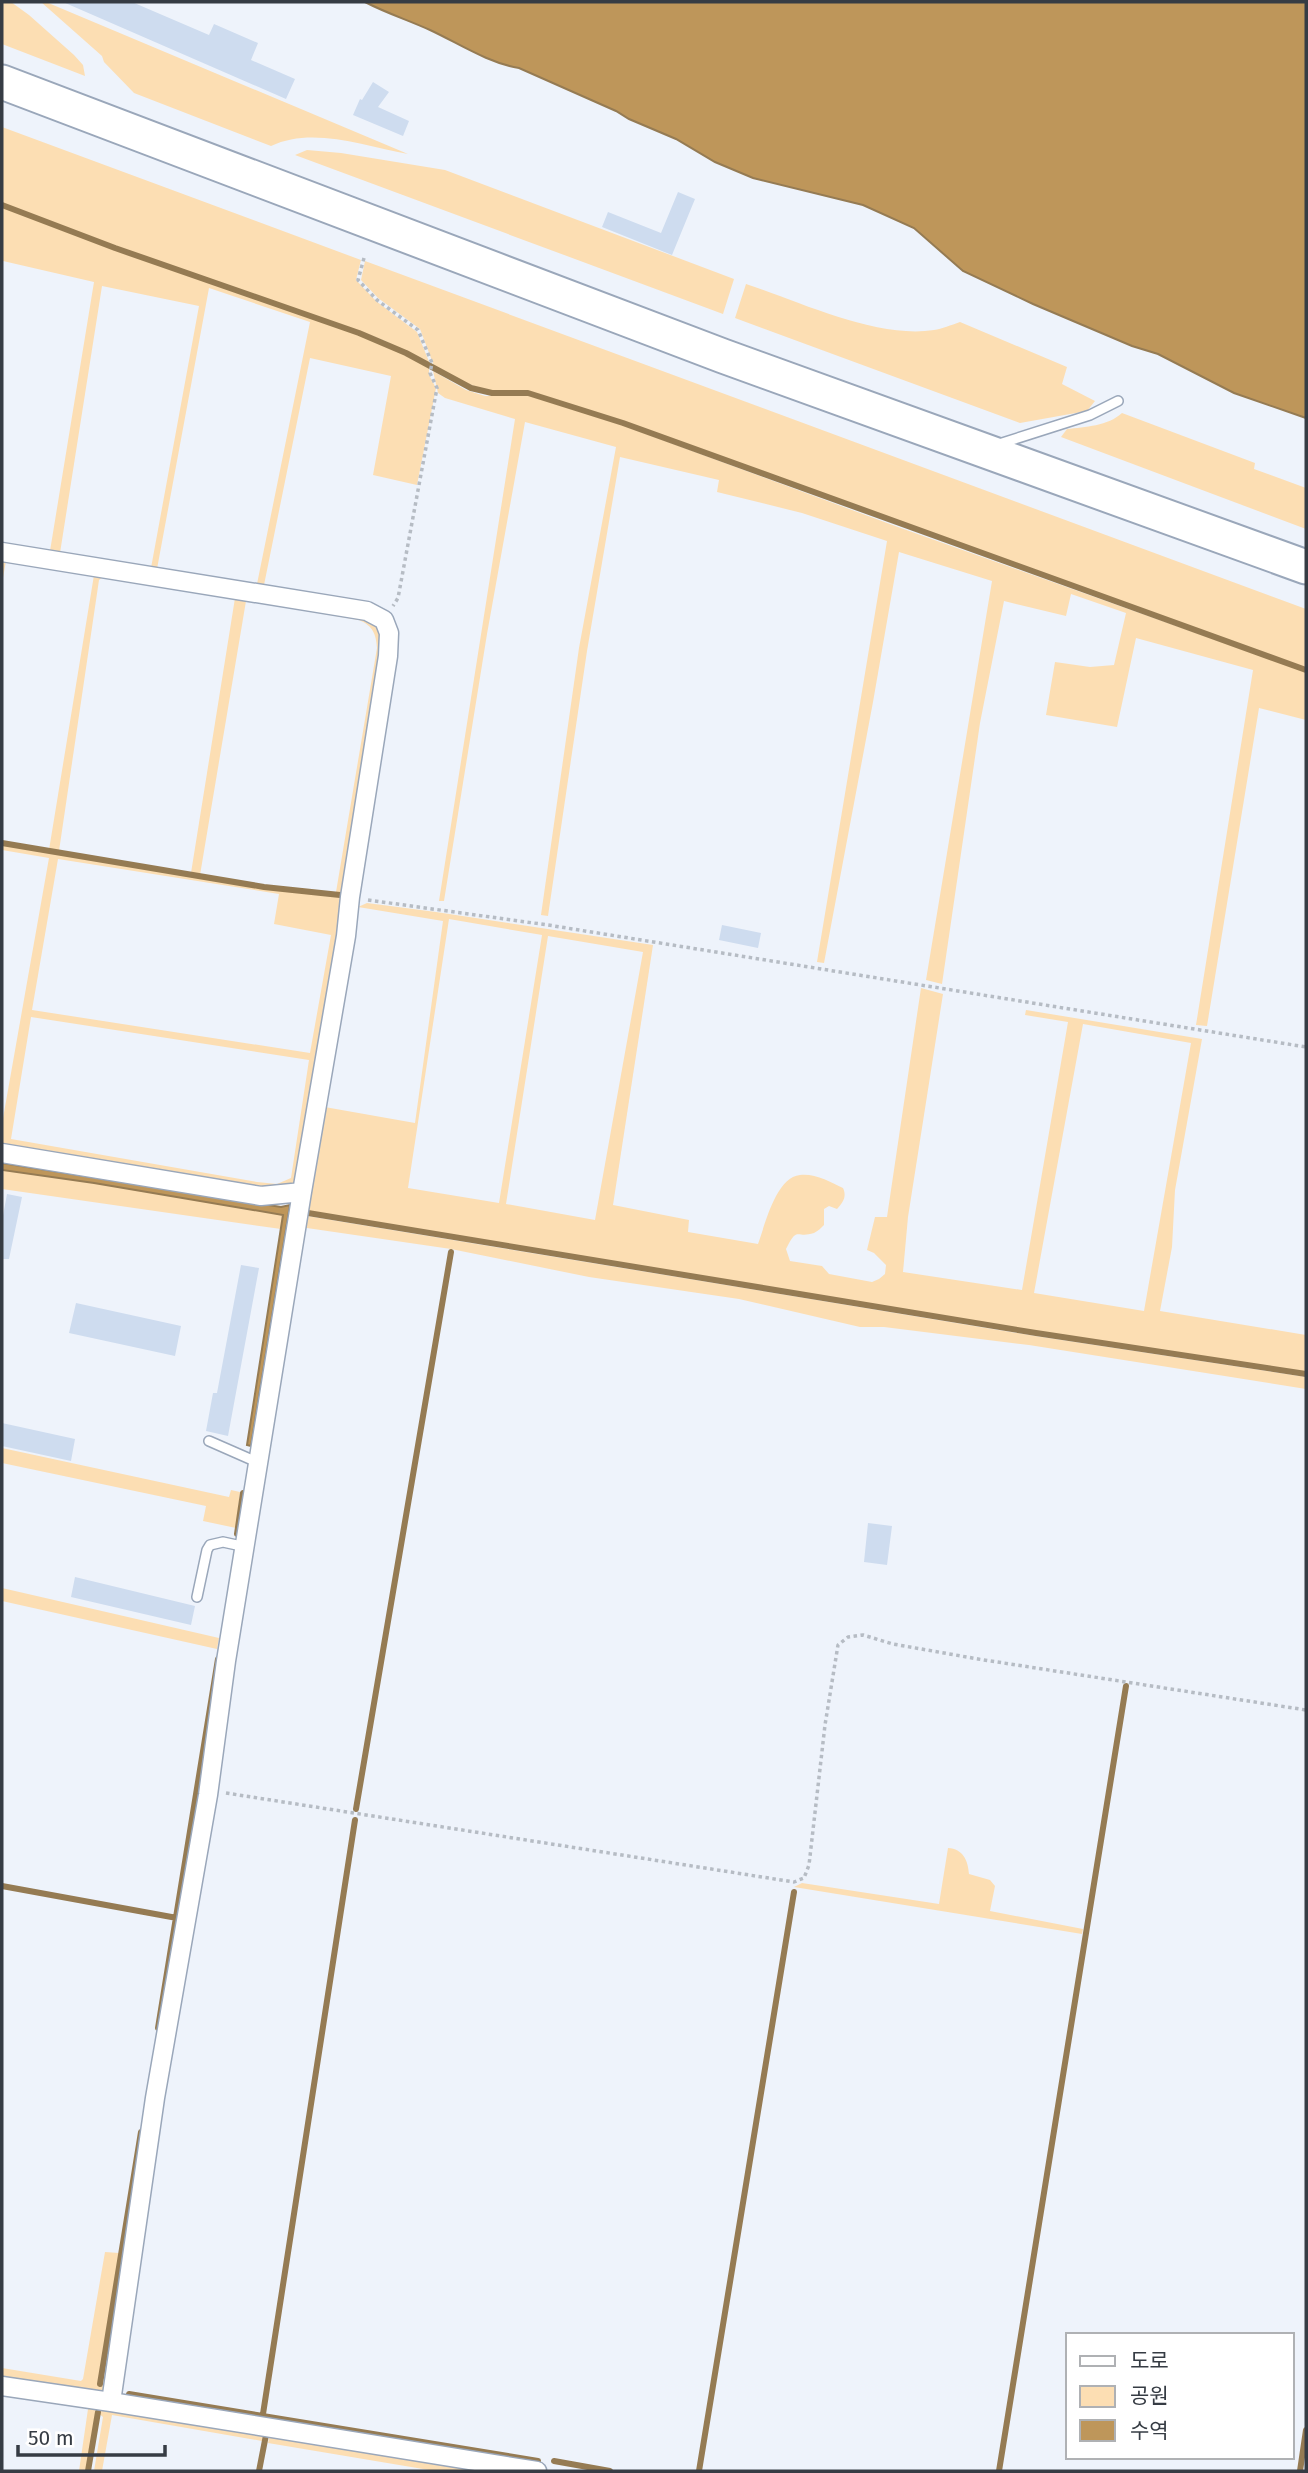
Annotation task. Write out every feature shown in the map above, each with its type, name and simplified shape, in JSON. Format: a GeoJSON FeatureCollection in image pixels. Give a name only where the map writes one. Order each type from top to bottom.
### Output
{"type":"FeatureCollection","features":[{"type":"Feature","properties":{"kind":"highway"},"geometry":{"type":"LineString","coordinates":[[2,82],[723,356],[1306,567]]}},
{"type":"Feature","properties":{"kind":"street"},"geometry":{"type":"LineString","coordinates":[[2,552],[367,611],[384,620],[389,633],[388,656],[346,936],[226,1661],[208,1795],[155,2098],[111,2402]]}},
{"type":"Feature","properties":{"kind":"street"},"geometry":{"type":"LineString","coordinates":[[2,1153],[261,1196],[302,1192]]}},
{"type":"Feature","properties":{"kind":"street"},"geometry":{"type":"LineString","coordinates":[[2,2386],[537,2471]]}},
{"type":"Feature","properties":{"kind":"lane"},"geometry":{"type":"LineString","coordinates":[[984,449],[1090,415],[1118,401]]}},
{"type":"Feature","properties":{"kind":"lane"},"geometry":{"type":"LineString","coordinates":[[209,1441],[259,1463]]}},
{"type":"Feature","properties":{"kind":"lane"},"geometry":{"type":"LineString","coordinates":[[197,1597],[210,1545],[223,1542],[246,1547]]}},
{"type":"Feature","properties":{"kind":"path"},"geometry":{"type":"LineString","coordinates":[[364,258],[358,280],[377,300],[418,330],[432,363],[430,373],[437,388],[398,598],[384,620]]}},
{"type":"Feature","properties":{"kind":"path"},"geometry":{"type":"LineString","coordinates":[[350,897],[548,925],[1306,1048]]}},
{"type":"Feature","properties":{"kind":"path"},"geometry":{"type":"LineString","coordinates":[[208,1795],[223,1793],[794,1882],[804,1878],[808,1865],[838,1645],[848,1637],[863,1635],[893,1644],[978,1659],[1306,1710]]}},
{"type":"Feature","properties":{"kind":"green space"},"geometry":{"type":"Polygon","coordinates":[[[2,2],[11,2],[29,15],[74,55],[83,65],[85,76],[2,44],[2,2]]]}},
{"type":"Feature","properties":{"kind":"green space"},"geometry":{"type":"Polygon","coordinates":[[[41,2],[408,154],[321,138],[287,140],[271,146],[134,93],[104,62],[102,56],[41,2]]]}},
{"type":"Feature","properties":{"kind":"green space"},"geometry":{"type":"Polygon","coordinates":[[[2,127],[361,260],[356,280],[376,301],[417,332],[430,364],[360,331],[115,247],[2,204],[2,127]]]}},
{"type":"Feature","properties":{"kind":"green space"},"geometry":{"type":"Polygon","coordinates":[[[307,150],[445,170],[734,279],[723,314],[295,155],[307,150]]]}},
{"type":"Feature","properties":{"kind":"green space"},"geometry":{"type":"Polygon","coordinates":[[[2,207],[113,249],[360,334],[429,368],[429,375],[436,388],[417,485],[373,475],[391,376],[310,358],[264,585],[355,599],[363,606],[82,557],[151,568],[199,306],[102,286],[60,553],[50,551],[94,282],[3,261],[2,264],[2,207]],[[209,288],[157,569],[257,584],[310,322],[209,288]]]}},
{"type":"Feature","properties":{"kind":"green space"},"geometry":{"type":"Polygon","coordinates":[[[365,261],[1306,609],[1306,668],[624,422],[528,392],[484,390],[452,377],[434,366],[420,329],[378,298],[361,280],[365,261]]]}},
{"type":"Feature","properties":{"kind":"green space"},"geometry":{"type":"Polygon","coordinates":[[[746,284],[839,317],[888,329],[934,330],[960,322],[1067,367],[1062,384],[1095,401],[1087,411],[1020,423],[735,318],[746,284]]]}},
{"type":"Feature","properties":{"kind":"green space"},"geometry":{"type":"Polygon","coordinates":[[[433,371],[466,390],[485,396],[529,395],[622,425],[898,527],[1306,672],[1306,720],[1259,708],[1207,1026],[1196,1025],[1253,670],[1136,638],[1117,727],[1046,715],[1055,662],[1090,667],[1114,665],[1126,613],[1071,594],[1066,616],[1004,601],[980,723],[942,984],[926,980],[992,581],[899,552],[824,963],[817,962],[887,541],[802,513],[717,492],[719,480],[620,457],[587,651],[548,916],[541,915],[579,648],[616,447],[525,422],[487,634],[444,901],[439,901],[515,419],[445,398],[438,393],[433,371]]]}},
{"type":"Feature","properties":{"kind":"green space"},"geometry":{"type":"Polygon","coordinates":[[[1122,413],[1255,463],[1254,469],[1306,488],[1306,529],[1061,437],[1067,429],[1103,423],[1122,413]]]}},
{"type":"Feature","properties":{"kind":"green space"},"geometry":{"type":"Polygon","coordinates":[[[2,555],[347,611],[375,624],[383,636],[346,893],[336,892],[377,648],[371,628],[359,620],[246,601],[200,875],[191,873],[235,598],[103,577],[99,580],[59,851],[49,850],[94,575],[6,561],[2,583],[2,555]]]}},
{"type":"Feature","properties":{"kind":"green space"},"geometry":{"type":"Polygon","coordinates":[[[2,845],[281,891],[345,898],[297,1184],[275,1192],[2,1148],[2,1124],[49,858],[2,850],[2,845]],[[58,859],[32,1010],[310,1053],[331,935],[274,924],[279,894],[58,859]],[[31,1017],[11,1139],[257,1182],[277,1184],[291,1178],[309,1060],[31,1017]]]}},
{"type":"Feature","properties":{"kind":"green space"},"geometry":{"type":"Polygon","coordinates":[[[367,903],[653,945],[613,1205],[689,1220],[688,1232],[758,1244],[768,1214],[784,1184],[800,1175],[817,1177],[843,1188],[844,1199],[837,1209],[829,1206],[824,1209],[824,1225],[814,1233],[793,1237],[786,1249],[790,1261],[822,1266],[829,1274],[872,1282],[885,1274],[886,1265],[867,1250],[875,1217],[887,1217],[921,988],[943,994],[908,1217],[903,1272],[1022,1290],[1068,1022],[1025,1015],[1026,1010],[1202,1039],[1175,1190],[1172,1247],[1160,1311],[1306,1335],[1306,1373],[1036,1332],[308,1212],[307,1216],[1035,1336],[1306,1377],[1306,1389],[1029,1345],[884,1327],[860,1327],[739,1299],[589,1277],[451,1249],[300,1227],[319,1106],[415,1123],[443,921],[358,907],[367,903]],[[449,919],[408,1188],[499,1203],[542,935],[449,919]],[[548,936],[506,1204],[595,1220],[643,952],[548,936]],[[1083,1024],[1034,1293],[1144,1311],[1191,1043],[1083,1024]]]}},
{"type":"Feature","properties":{"kind":"green space"},"geometry":{"type":"Polygon","coordinates":[[[2,1170],[283,1215],[281,1229],[2,1189],[2,1170]]]}},
{"type":"Feature","properties":{"kind":"green space"},"geometry":{"type":"Polygon","coordinates":[[[2,1448],[229,1497],[231,1490],[240,1492],[236,1528],[203,1521],[206,1506],[2,1463],[2,1448]]]}},
{"type":"Feature","properties":{"kind":"green space"},"geometry":{"type":"Polygon","coordinates":[[[239,1558],[106,2389],[99,2393],[2,2381],[2,2368],[81,2381],[83,2379],[105,2252],[119,2253],[98,2383],[100,2385],[103,2381],[239,1558]]]}},
{"type":"Feature","properties":{"kind":"green space"},"geometry":{"type":"Polygon","coordinates":[[[2,1588],[219,1638],[217,1649],[2,1601],[2,1588]]]}},
{"type":"Feature","properties":{"kind":"green space"},"geometry":{"type":"Polygon","coordinates":[[[948,1848],[964,1856],[969,1874],[990,1880],[995,1886],[990,1911],[1083,1929],[1082,1934],[794,1887],[802,1883],[939,1904],[948,1848]]]}},
{"type":"Feature","properties":{"kind":"green space"},"geometry":{"type":"Polygon","coordinates":[[[2,2390],[263,2434],[262,2441],[112,2415],[102,2471],[94,2471],[103,2417],[98,2413],[95,2415],[87,2471],[79,2471],[88,2409],[2,2395],[2,2390]]]}},
{"type":"Feature","properties":{"kind":"green space"},"geometry":{"type":"Polygon","coordinates":[[[270,2434],[500,2471],[435,2471],[268,2443],[270,2434]]]}},
{"type":"Feature","properties":{"kind":"water"},"geometry":{"type":"Polygon","coordinates":[[[365,2],[1306,2],[1306,418],[1234,393],[1158,354],[1132,346],[1033,304],[963,271],[914,228],[863,205],[753,178],[715,162],[676,139],[616,111],[519,68],[485,57],[365,2]]]}},
{"type":"Feature","properties":{"kind":"water"},"geometry":{"type":"Polygon","coordinates":[[[2,1163],[281,1207],[290,1205],[251,1446],[247,1445],[283,1215],[2,1170],[2,1163]]]}},
{"type":"Feature","properties":{"kind":"building"},"geometry":{"type":"Polygon","coordinates":[[[63,2],[132,2],[209,35],[214,24],[258,43],[251,60],[295,79],[286,99],[63,2]]]}},
{"type":"Feature","properties":{"kind":"building"},"geometry":{"type":"Polygon","coordinates":[[[373,82],[389,92],[378,107],[409,121],[403,136],[353,115],[360,99],[362,100],[373,82]]]}},
{"type":"Feature","properties":{"kind":"building"},"geometry":{"type":"Polygon","coordinates":[[[678,192],[695,199],[672,255],[602,227],[608,212],[661,233],[678,192]]]}},
{"type":"Feature","properties":{"kind":"building"},"geometry":{"type":"Polygon","coordinates":[[[722,925],[761,933],[758,948],[719,940],[722,925]]]}},
{"type":"Feature","properties":{"kind":"building"},"geometry":{"type":"Polygon","coordinates":[[[7,1194],[22,1197],[9,1259],[2,1259],[2,1221],[7,1194]]]}},
{"type":"Feature","properties":{"kind":"building"},"geometry":{"type":"Polygon","coordinates":[[[241,1265],[259,1268],[228,1436],[206,1431],[213,1393],[217,1393],[241,1265]]]}},
{"type":"Feature","properties":{"kind":"building"},"geometry":{"type":"Polygon","coordinates":[[[76,1303],[181,1326],[175,1356],[69,1333],[76,1303]]]}},
{"type":"Feature","properties":{"kind":"building"},"geometry":{"type":"Polygon","coordinates":[[[2,1423],[75,1439],[71,1461],[2,1446],[2,1423]]]}},
{"type":"Feature","properties":{"kind":"building"},"geometry":{"type":"Polygon","coordinates":[[[868,1523],[892,1526],[887,1565],[864,1562],[868,1523]]]}},
{"type":"Feature","properties":{"kind":"building"},"geometry":{"type":"Polygon","coordinates":[[[75,1577],[195,1606],[191,1625],[71,1597],[75,1577]]]}},
{"type":"Feature","properties":{"kind":"waterway"},"geometry":{"type":"LineString","coordinates":[[2,205],[115,248],[359,333],[406,353],[471,388],[492,393],[528,393],[623,423],[1306,670]]}},
{"type":"Feature","properties":{"kind":"waterway"},"geometry":{"type":"LineString","coordinates":[[2,843],[264,887],[340,895]]}},
{"type":"Feature","properties":{"kind":"waterway"},"geometry":{"type":"LineString","coordinates":[[308,1213],[1036,1333],[1306,1374]]}},
{"type":"Feature","properties":{"kind":"waterway"},"geometry":{"type":"LineString","coordinates":[[356,1809],[451,1252]]}},
{"type":"Feature","properties":{"kind":"waterway"},"geometry":{"type":"LineString","coordinates":[[237,1534],[243,1493]]}},
{"type":"Feature","properties":{"kind":"waterway"},"geometry":{"type":"LineString","coordinates":[[158,2028],[218,1659]]}},
{"type":"Feature","properties":{"kind":"waterway"},"geometry":{"type":"LineString","coordinates":[[999,2471],[1126,1686]]}},
{"type":"Feature","properties":{"kind":"waterway"},"geometry":{"type":"LineString","coordinates":[[263,2414],[355,1820]]}},
{"type":"Feature","properties":{"kind":"waterway"},"geometry":{"type":"LineString","coordinates":[[2,1886],[177,1918]]}},
{"type":"Feature","properties":{"kind":"waterway"},"geometry":{"type":"LineString","coordinates":[[699,2471],[794,1892]]}},
{"type":"Feature","properties":{"kind":"waterway"},"geometry":{"type":"LineString","coordinates":[[100,2384],[141,2132]]}},
{"type":"Feature","properties":{"kind":"waterway"},"geometry":{"type":"LineString","coordinates":[[129,2394],[538,2461]]}},
{"type":"Feature","properties":{"kind":"waterway"},"geometry":{"type":"LineString","coordinates":[[88,2471],[98,2412]]}},
{"type":"Feature","properties":{"kind":"waterway"},"geometry":{"type":"LineString","coordinates":[[1300,2471],[1306,2430]]}},
{"type":"Feature","properties":{"kind":"waterway"},"geometry":{"type":"LineString","coordinates":[[259,2471],[266,2435]]}},
{"type":"Feature","properties":{"kind":"waterway"},"geometry":{"type":"LineString","coordinates":[[554,2461],[610,2471]]}}]}
